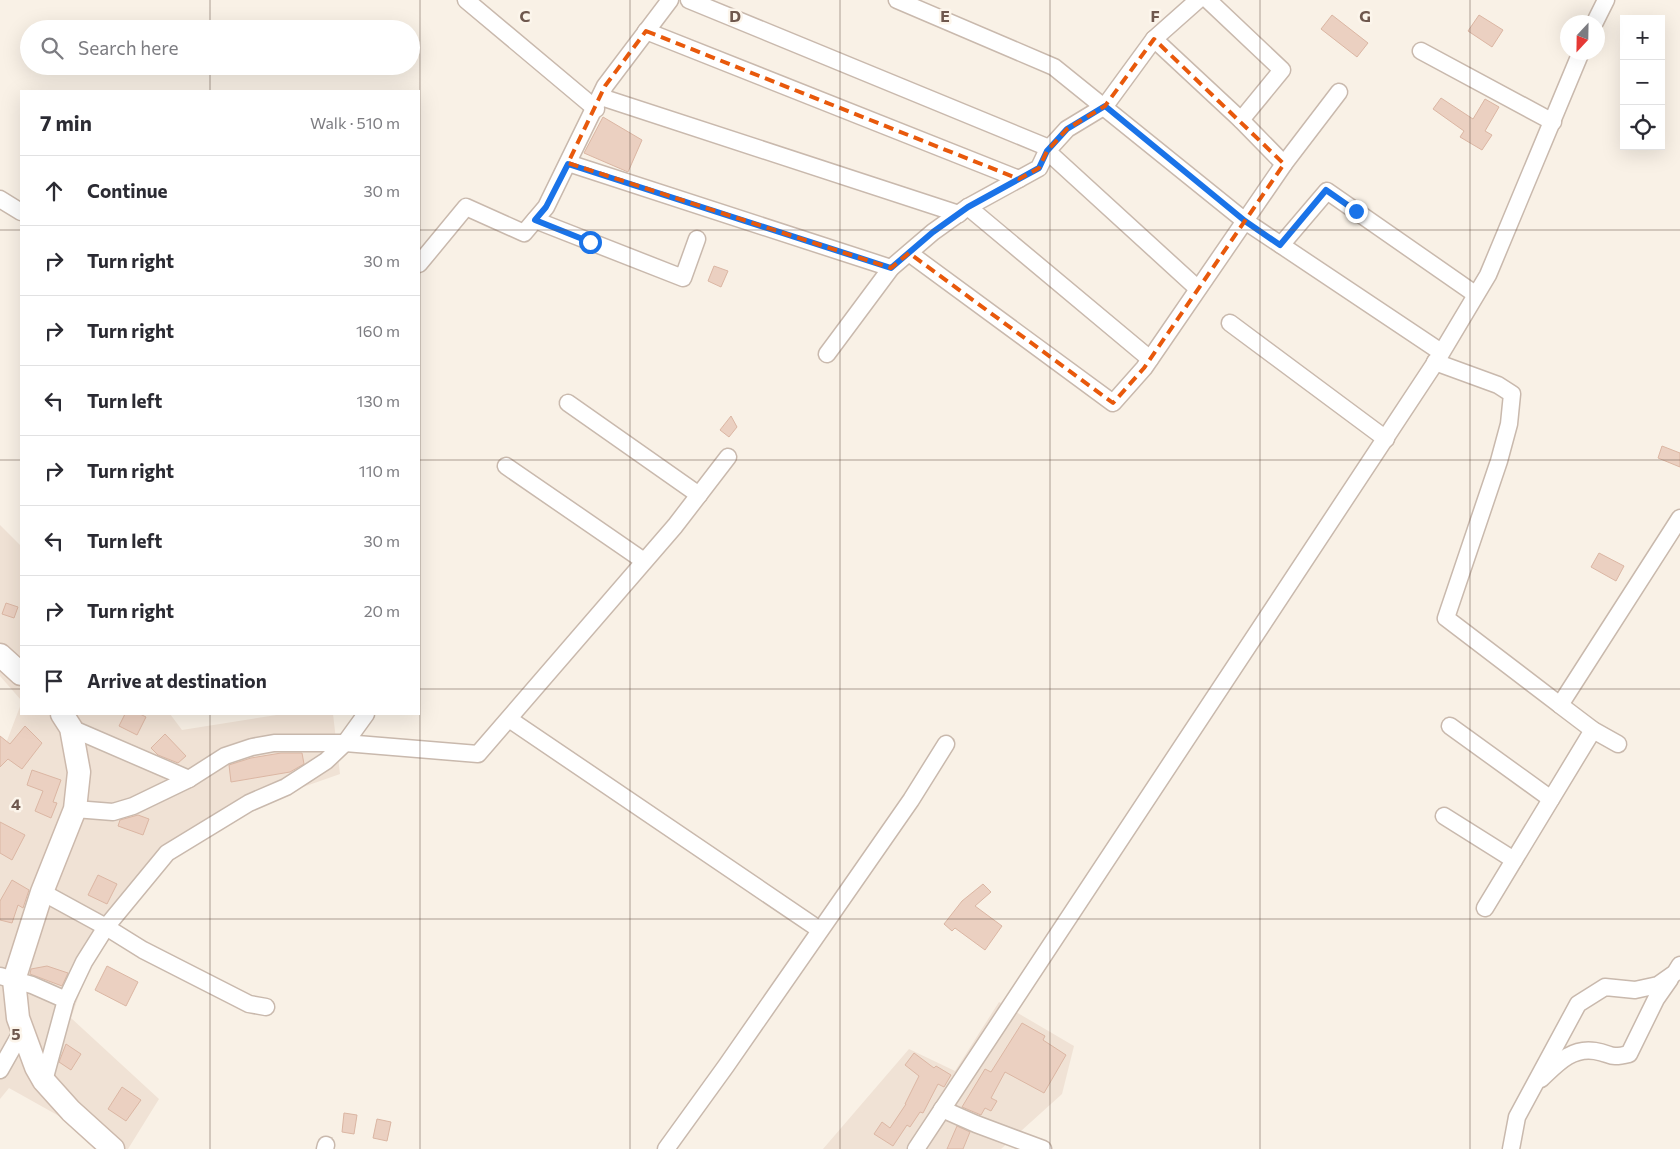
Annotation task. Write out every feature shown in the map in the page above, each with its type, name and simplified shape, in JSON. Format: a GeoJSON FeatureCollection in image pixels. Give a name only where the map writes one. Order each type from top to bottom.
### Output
{"type":"FeatureCollection","features":[{"type":"Feature","properties":{"kind":"street"},"geometry":{"type":"LineString","coordinates":[[420,263],[466,207],[524,233],[546,207],[606,86],[670,0]]}},
{"type":"Feature","properties":{"kind":"street"},"geometry":{"type":"LineString","coordinates":[[690,0],[1048,150],[1197,288]]}},
{"type":"Feature","properties":{"kind":"street"},"geometry":{"type":"LineString","coordinates":[[897,0],[1054,67],[1105,106],[1245,221],[1438,357],[1498,385],[1512,394],[1509,424],[1499,461],[1446,618],[1594,730],[1618,744]]}},
{"type":"Feature","properties":{"kind":"street"},"geometry":{"type":"LineString","coordinates":[[828,354],[891,268],[963,211],[1039,168],[1048,150],[1067,129],[1105,106],[1154,39],[1198,0]]}},
{"type":"Feature","properties":{"kind":"street"},"geometry":{"type":"LineString","coordinates":[[1208,0],[1282,70],[1241,120]]}},
{"type":"Feature","properties":{"kind":"street"},"geometry":{"type":"LineString","coordinates":[[1598,15],[1606,0]]}},
{"type":"Feature","properties":{"kind":"street"},"geometry":{"type":"LineString","coordinates":[[476,3],[598,103],[963,211],[1150,359]]}},
{"type":"Feature","properties":{"kind":"street"},"geometry":{"type":"LineString","coordinates":[[646,31],[1019,179]]}},
{"type":"Feature","properties":{"kind":"street"},"geometry":{"type":"LineString","coordinates":[[1154,39],[1241,120],[1284,164]]}},
{"type":"Feature","properties":{"kind":"street"},"geometry":{"type":"LineString","coordinates":[[1421,51],[1553,122]]}},
{"type":"Feature","properties":{"kind":"street"},"geometry":{"type":"LineString","coordinates":[[916,1149],[1386,438],[1488,275],[1578,60]]}},
{"type":"Feature","properties":{"kind":"street"},"geometry":{"type":"LineString","coordinates":[[909,253],[1113,403],[1150,359],[1284,164],[1339,92]]}},
{"type":"Feature","properties":{"kind":"street"},"geometry":{"type":"LineString","coordinates":[[568,164],[891,268]]}},
{"type":"Feature","properties":{"kind":"street"},"geometry":{"type":"LineString","coordinates":[[1280,245],[1326,190],[1475,294]]}},
{"type":"Feature","properties":{"kind":"street"},"geometry":{"type":"LineString","coordinates":[[0,199],[20,211]]}},
{"type":"Feature","properties":{"kind":"street"},"geometry":{"type":"LineString","coordinates":[[535,220],[683,278],[698,239]]}},
{"type":"Feature","properties":{"kind":"street"},"geometry":{"type":"LineString","coordinates":[[1230,323],[1386,438]]}},
{"type":"Feature","properties":{"kind":"street"},"geometry":{"type":"LineString","coordinates":[[568,403],[699,496]]}},
{"type":"Feature","properties":{"kind":"street"},"geometry":{"type":"LineString","coordinates":[[75,809],[113,812],[133,806],[189,779],[225,756],[252,747],[274,744],[345,742],[478,754],[699,496],[728,457]]}},
{"type":"Feature","properties":{"kind":"street"},"geometry":{"type":"LineString","coordinates":[[506,466],[644,561]]}},
{"type":"Feature","properties":{"kind":"street"},"geometry":{"type":"LineString","coordinates":[[1560,705],[1680,518]]}},
{"type":"Feature","properties":{"kind":"street"},"geometry":{"type":"LineString","coordinates":[[0,655],[20,673]]}},
{"type":"Feature","properties":{"kind":"street"},"geometry":{"type":"LineString","coordinates":[[44,1081],[66,1000],[84,962],[106,927],[167,853],[249,803],[286,787],[326,761],[345,742],[365,715]]}},
{"type":"Feature","properties":{"kind":"street"},"geometry":{"type":"LineString","coordinates":[[509,719],[820,930]]}},
{"type":"Feature","properties":{"kind":"street"},"geometry":{"type":"LineString","coordinates":[[66,721],[189,779]]}},
{"type":"Feature","properties":{"kind":"street"},"geometry":{"type":"LineString","coordinates":[[66,721],[79,772],[75,809],[7,978],[22,1031],[44,1081],[71,1111],[113,1149]]}},
{"type":"Feature","properties":{"kind":"street"},"geometry":{"type":"LineString","coordinates":[[1450,726],[1551,799]]}},
{"type":"Feature","properties":{"kind":"street"},"geometry":{"type":"LineString","coordinates":[[1485,908],[1594,730]]}},
{"type":"Feature","properties":{"kind":"street"},"geometry":{"type":"LineString","coordinates":[[666,1149],[911,800],[946,744]]}},
{"type":"Feature","properties":{"kind":"street"},"geometry":{"type":"LineString","coordinates":[[1444,816],[1514,860]]}},
{"type":"Feature","properties":{"kind":"street"},"geometry":{"type":"LineString","coordinates":[[42,892],[106,927],[142,950],[249,1004],[266,1007]]}},
{"type":"Feature","properties":{"kind":"street"},"geometry":{"type":"LineString","coordinates":[[1532,1088],[1567,1056],[1581,1051],[1595,1051],[1614,1058],[1629,1054],[1656,999],[1678,969]]}},
{"type":"Feature","properties":{"kind":"street"},"geometry":{"type":"LineString","coordinates":[[1511,1149],[1517,1117],[1578,1004],[1605,987],[1634,990],[1658,985],[1678,969]]}},
{"type":"Feature","properties":{"kind":"street"},"geometry":{"type":"LineString","coordinates":[[7,978],[66,1000]]}},
{"type":"Feature","properties":{"kind":"street"},"geometry":{"type":"LineString","coordinates":[[0,1070],[22,1031]]}},
{"type":"Feature","properties":{"kind":"street"},"geometry":{"type":"LineString","coordinates":[[942,1109],[1043,1149]]}},
{"type":"Feature","properties":{"kind":"highlighted area"},"geometry":{"type":"Polygon","coordinates":[[[646,31],[1019,179],[1039,168],[1047,151],[1067,129],[1105,106],[1154,39],[1284,164],[1144,368],[1113,403],[909,253],[891,268],[568,163],[605,86],[646,31]]]}},
{"type":"Feature","properties":{"kind":"shaded area"},"geometry":{"type":"Polygon","coordinates":[[[0,525],[20,545],[20,699],[0,676],[0,525]]]}},
{"type":"Feature","properties":{"kind":"shaded area"},"geometry":{"type":"Polygon","coordinates":[[[20,707],[20,715],[171,715],[182,730],[277,715],[333,715],[340,774],[195,825],[92,958],[71,1018],[159,1099],[128,1149],[118,1149],[9,1088],[0,1099],[0,759],[20,707]]]}},
{"type":"Feature","properties":{"kind":"shaded area"},"geometry":{"type":"Polygon","coordinates":[[[999,1002],[1074,1046],[1062,1094],[1001,1149],[823,1149],[909,1049],[955,1071],[999,1002]]]}},
{"type":"Feature","properties":{"kind":"building"},"geometry":{"type":"Polygon","coordinates":[[[1332,15],[1368,43],[1357,57],[1321,29],[1332,15]]]}},
{"type":"Feature","properties":{"kind":"building"},"geometry":{"type":"Polygon","coordinates":[[[1479,15],[1503,30],[1492,47],[1468,31],[1479,15]]]}},
{"type":"Feature","properties":{"kind":"building"},"geometry":{"type":"Polygon","coordinates":[[[1441,98],[1473,119],[1485,99],[1499,107],[1485,131],[1492,135],[1482,150],[1460,137],[1464,131],[1433,109],[1441,98]]]}},
{"type":"Feature","properties":{"kind":"building"},"geometry":{"type":"Polygon","coordinates":[[[603,117],[642,140],[628,172],[584,153],[603,117]]]}},
{"type":"Feature","properties":{"kind":"building"},"geometry":{"type":"Polygon","coordinates":[[[714,266],[728,271],[721,287],[708,281],[714,266]]]}},
{"type":"Feature","properties":{"kind":"building"},"geometry":{"type":"Polygon","coordinates":[[[731,416],[737,427],[729,437],[720,430],[731,416]]]}},
{"type":"Feature","properties":{"kind":"building"},"geometry":{"type":"Polygon","coordinates":[[[1662,446],[1680,453],[1680,467],[1658,458],[1662,446]]]}},
{"type":"Feature","properties":{"kind":"building"},"geometry":{"type":"Polygon","coordinates":[[[1599,553],[1624,566],[1616,581],[1591,567],[1599,553]]]}},
{"type":"Feature","properties":{"kind":"building"},"geometry":{"type":"Polygon","coordinates":[[[6,603],[18,607],[14,618],[2,614],[6,603]]]}},
{"type":"Feature","properties":{"kind":"building"},"geometry":{"type":"Polygon","coordinates":[[[124,715],[142,715],[146,717],[137,735],[119,726],[124,715]]]}},
{"type":"Feature","properties":{"kind":"building"},"geometry":{"type":"Polygon","coordinates":[[[25,726],[42,743],[22,769],[8,759],[0,767],[0,736],[10,744],[25,726]]]}},
{"type":"Feature","properties":{"kind":"building"},"geometry":{"type":"Polygon","coordinates":[[[165,734],[186,756],[178,763],[158,755],[151,748],[165,734]]]}},
{"type":"Feature","properties":{"kind":"building"},"geometry":{"type":"Polygon","coordinates":[[[281,753],[302,753],[304,764],[290,772],[231,782],[229,765],[251,758],[281,753]]]}},
{"type":"Feature","properties":{"kind":"building"},"geometry":{"type":"Polygon","coordinates":[[[32,770],[61,780],[53,802],[57,803],[51,818],[35,811],[43,791],[27,785],[32,770]]]}},
{"type":"Feature","properties":{"kind":"building"},"geometry":{"type":"Polygon","coordinates":[[[138,815],[149,819],[143,835],[118,826],[120,820],[138,815]]]}},
{"type":"Feature","properties":{"kind":"building"},"geometry":{"type":"Polygon","coordinates":[[[0,822],[25,835],[12,860],[0,853],[0,822]]]}},
{"type":"Feature","properties":{"kind":"building"},"geometry":{"type":"Polygon","coordinates":[[[98,875],[117,884],[107,904],[88,895],[98,875]]]}},
{"type":"Feature","properties":{"kind":"building"},"geometry":{"type":"Polygon","coordinates":[[[12,880],[29,890],[23,908],[18,905],[12,923],[0,920],[0,901],[12,880]]]}},
{"type":"Feature","properties":{"kind":"building"},"geometry":{"type":"Polygon","coordinates":[[[983,884],[991,892],[975,906],[1002,926],[985,950],[955,928],[952,931],[944,924],[962,901],[983,884]]]}},
{"type":"Feature","properties":{"kind":"building"},"geometry":{"type":"Polygon","coordinates":[[[47,966],[68,973],[62,986],[30,974],[31,969],[47,966]]]}},
{"type":"Feature","properties":{"kind":"building"},"geometry":{"type":"Polygon","coordinates":[[[107,966],[138,982],[126,1006],[95,990],[107,966]]]}},
{"type":"Feature","properties":{"kind":"building"},"geometry":{"type":"Polygon","coordinates":[[[1022,1023],[1045,1036],[1043,1040],[1066,1055],[1044,1093],[1005,1072],[991,1098],[997,1101],[991,1111],[985,1108],[981,1115],[962,1107],[985,1069],[991,1072],[1022,1023]]]}},
{"type":"Feature","properties":{"kind":"building"},"geometry":{"type":"Polygon","coordinates":[[[66,1044],[81,1054],[71,1070],[59,1062],[66,1044]]]}},
{"type":"Feature","properties":{"kind":"building"},"geometry":{"type":"Polygon","coordinates":[[[914,1053],[934,1068],[936,1066],[951,1075],[944,1087],[938,1084],[923,1113],[920,1112],[910,1127],[907,1125],[893,1146],[874,1134],[882,1122],[890,1128],[906,1104],[919,1076],[905,1065],[914,1053]]]}},
{"type":"Feature","properties":{"kind":"building"},"geometry":{"type":"Polygon","coordinates":[[[122,1087],[141,1100],[126,1121],[108,1109],[122,1087]]]}},
{"type":"Feature","properties":{"kind":"building"},"geometry":{"type":"Polygon","coordinates":[[[344,1113],[357,1115],[354,1134],[342,1132],[344,1113]]]}},
{"type":"Feature","properties":{"kind":"building"},"geometry":{"type":"Polygon","coordinates":[[[377,1119],[391,1122],[387,1141],[373,1138],[377,1119]]]}},
{"type":"Feature","properties":{"kind":"building"},"geometry":{"type":"Polygon","coordinates":[[[957,1126],[970,1132],[963,1149],[947,1149],[957,1126]]]}},
{"type":"Feature","properties":{"kind":"route"},"geometry":{"type":"LineString","coordinates":[[590,242],[535,220],[546,207],[568,164],[891,268],[933,232],[968,207],[1039,168],[1047,151],[1067,129],[1105,106],[1245,221],[1280,245],[1326,190],[1356,211]]}}]}
